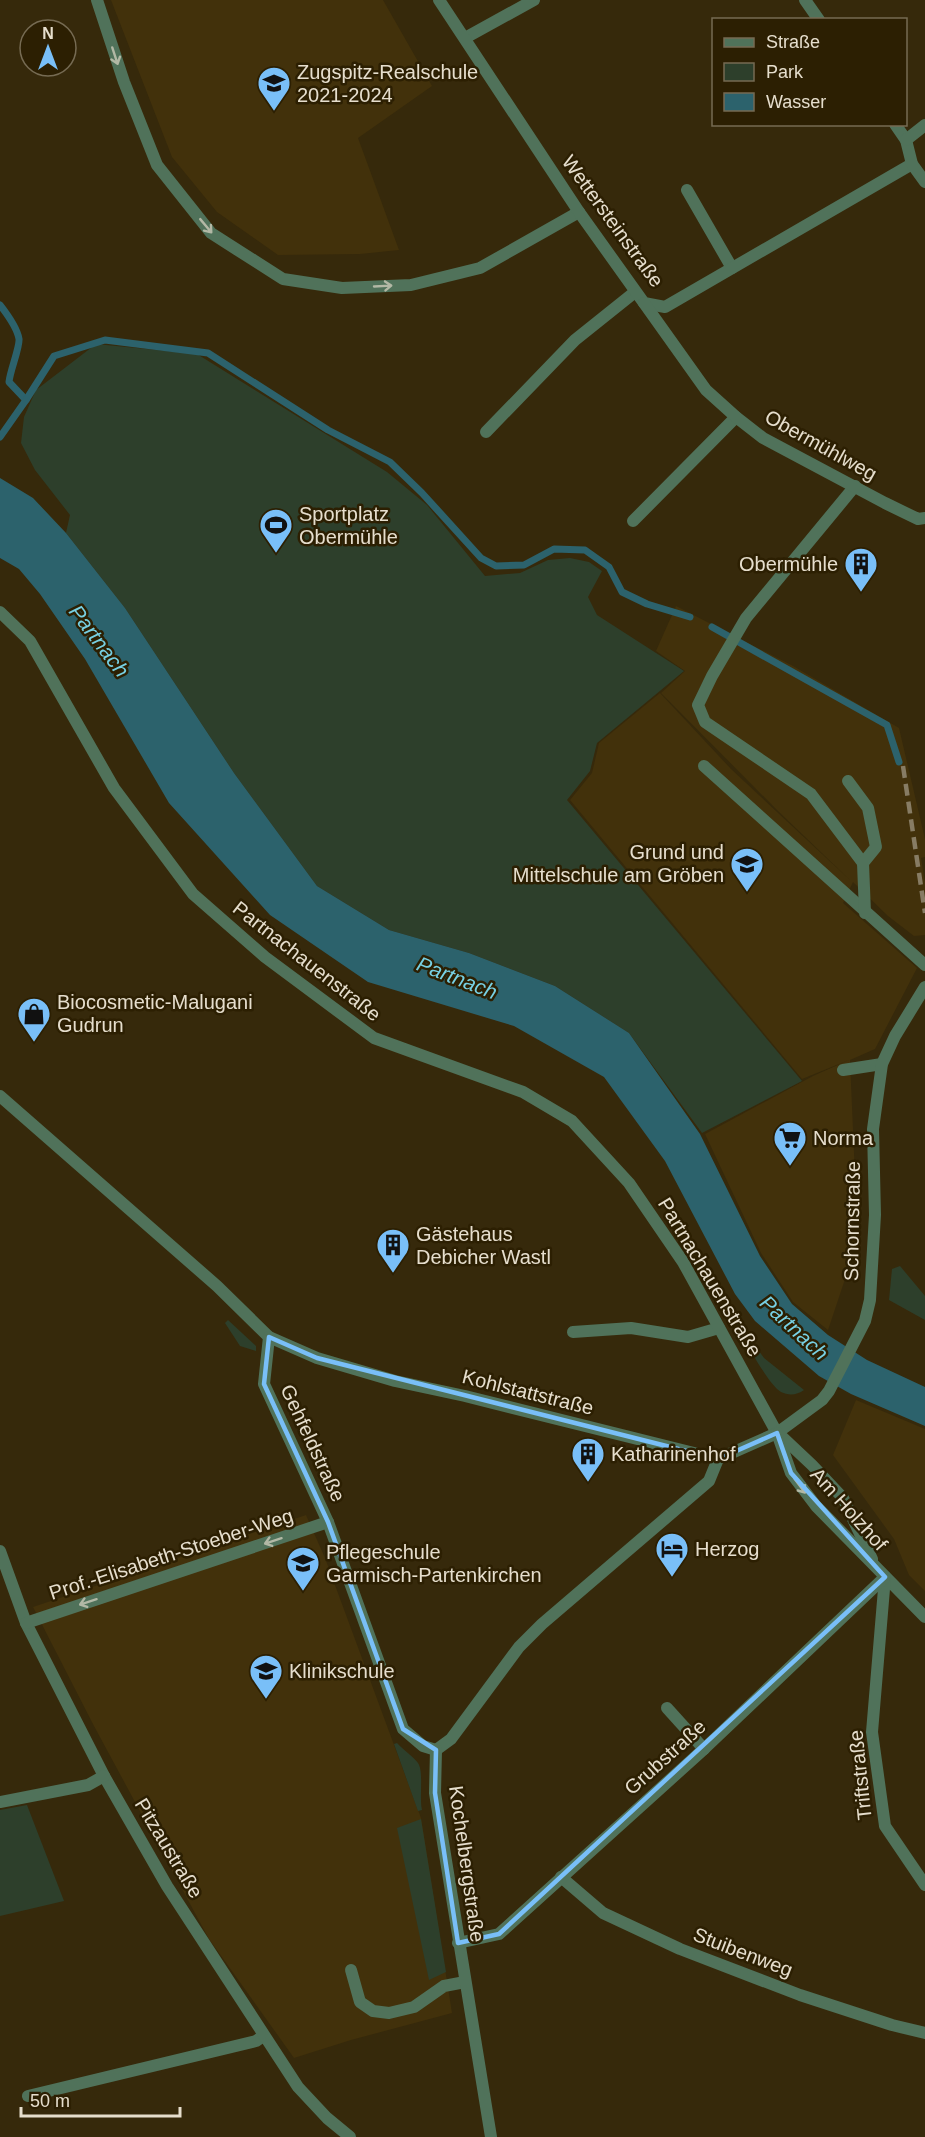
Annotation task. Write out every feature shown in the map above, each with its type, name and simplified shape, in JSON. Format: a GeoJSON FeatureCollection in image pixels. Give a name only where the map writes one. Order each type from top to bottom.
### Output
{"type":"FeatureCollection","features":[{"type":"Feature","properties":{"kind":"street"},"geometry":{"type":"LineString","coordinates":[[97,0],[124,82],[157,165],[211,233],[283,279],[342,288],[411,285],[480,268],[579,212]]}},
{"type":"Feature","properties":{"kind":"street","name":"Wettersteinstraße"},"geometry":{"type":"LineString","coordinates":[[439,0],[579,212],[644,303],[665,307],[912,164]]}},
{"type":"Feature","properties":{"kind":"street"},"geometry":{"type":"LineString","coordinates":[[465,38],[534,0]]}},
{"type":"Feature","properties":{"kind":"street"},"geometry":{"type":"LineString","coordinates":[[805,0],[818,18]]}},
{"type":"Feature","properties":{"kind":"street"},"geometry":{"type":"LineString","coordinates":[[906,140],[925,125]]}},
{"type":"Feature","properties":{"kind":"street"},"geometry":{"type":"LineString","coordinates":[[896,126],[906,140],[912,164],[925,182]]}},
{"type":"Feature","properties":{"kind":"street"},"geometry":{"type":"LineString","coordinates":[[687,190],[732,268]]}},
{"type":"Feature","properties":{"kind":"street"},"geometry":{"type":"LineString","coordinates":[[486,432],[575,340],[635,292]]}},
{"type":"Feature","properties":{"kind":"street","name":"Obermühlweg"},"geometry":{"type":"LineString","coordinates":[[644,303],[706,390],[763,438],[918,519],[925,518]]}},
{"type":"Feature","properties":{"kind":"street"},"geometry":{"type":"LineString","coordinates":[[633,521],[736,417]]}},
{"type":"Feature","properties":{"kind":"street"},"geometry":{"type":"LineString","coordinates":[[855,486],[741,627],[698,705],[705,722],[811,794],[863,863],[865,913]]}},
{"type":"Feature","properties":{"kind":"street","name":"Partnachauenstraße"},"geometry":{"type":"LineString","coordinates":[[0,612],[30,642],[114,788],[194,894],[266,957],[374,1038],[523,1092],[572,1121],[629,1183],[683,1262],[777,1432]]}},
{"type":"Feature","properties":{"kind":"street"},"geometry":{"type":"LineString","coordinates":[[704,766],[925,965]]}},
{"type":"Feature","properties":{"kind":"street"},"geometry":{"type":"LineString","coordinates":[[848,781],[867,808],[876,847],[863,863]]}},
{"type":"Feature","properties":{"kind":"street","name":"Schornstraße"},"geometry":{"type":"LineString","coordinates":[[777,1432],[822,1400],[829,1391],[865,1321],[870,1300],[875,1215],[873,1129],[882,1064],[895,1036],[925,987]]}},
{"type":"Feature","properties":{"kind":"street"},"geometry":{"type":"LineString","coordinates":[[843,1070],[882,1064]]}},
{"type":"Feature","properties":{"kind":"street"},"geometry":{"type":"LineString","coordinates":[[0,1096],[217,1286],[269,1337]]}},
{"type":"Feature","properties":{"kind":"street"},"geometry":{"type":"LineString","coordinates":[[573,1332],[631,1328],[688,1337],[719,1328]]}},
{"type":"Feature","properties":{"kind":"street","name":"Kohlstattstraße"},"geometry":{"type":"LineString","coordinates":[[269,1337],[317,1358],[395,1381],[465,1396],[718,1459]]}},
{"type":"Feature","properties":{"kind":"street","name":"Gehfeldstraße"},"geometry":{"type":"LineString","coordinates":[[269,1337],[264,1384],[328,1522],[403,1729],[423,1746],[436,1750]]}},
{"type":"Feature","properties":{"kind":"street"},"geometry":{"type":"LineString","coordinates":[[436,1750],[451,1739],[519,1647],[542,1624],[709,1481],[718,1459],[777,1432]]}},
{"type":"Feature","properties":{"kind":"street","name":"Am Holzhof"},"geometry":{"type":"LineString","coordinates":[[777,1432],[791,1473],[816,1506],[881,1573]]}},
{"type":"Feature","properties":{"kind":"street","name":"Am Holzhof"},"geometry":{"type":"LineString","coordinates":[[777,1432],[843,1498],[881,1573]]}},
{"type":"Feature","properties":{"kind":"street","name":"Prof.-Elisabeth-Stoeber-Weg"},"geometry":{"type":"LineString","coordinates":[[26,1623],[328,1522]]}},
{"type":"Feature","properties":{"kind":"street","name":"Pitzaustraße"},"geometry":{"type":"LineString","coordinates":[[0,1551],[26,1623],[104,1776],[168,1886],[298,2087],[327,2118],[350,2137]]}},
{"type":"Feature","properties":{"kind":"street"},"geometry":{"type":"LineString","coordinates":[[881,1573],[925,1617]]}},
{"type":"Feature","properties":{"kind":"street","name":"Grubstraße"},"geometry":{"type":"LineString","coordinates":[[458,1943],[499,1934],[704,1749],[881,1573]]}},
{"type":"Feature","properties":{"kind":"street","name":"Triftstraße"},"geometry":{"type":"LineString","coordinates":[[881,1573],[872,1732],[885,1826],[925,1886]]}},
{"type":"Feature","properties":{"kind":"street"},"geometry":{"type":"LineString","coordinates":[[667,1708],[704,1749]]}},
{"type":"Feature","properties":{"kind":"street","name":"Kochelbergstraße"},"geometry":{"type":"LineString","coordinates":[[436,1750],[435,1793],[490,2137]]}},
{"type":"Feature","properties":{"kind":"street"},"geometry":{"type":"LineString","coordinates":[[0,1802],[88,1785],[104,1776]]}},
{"type":"Feature","properties":{"kind":"street","name":"Stuibenweg"},"geometry":{"type":"LineString","coordinates":[[561,1877],[603,1913],[680,1949],[800,1995],[892,2025],[925,2033]]}},
{"type":"Feature","properties":{"kind":"street"},"geometry":{"type":"LineString","coordinates":[[351,1970],[360,2002],[373,2011],[389,2013],[414,2007],[444,1986],[465,1982]]}},
{"type":"Feature","properties":{"kind":"street"},"geometry":{"type":"LineString","coordinates":[[28,2096],[256,2042],[263,2036]]}},
{"type":"Feature","properties":{"kind":"highlighted area"},"geometry":{"type":"Polygon","coordinates":[[[269,1337],[317,1358],[718,1459],[777,1433],[791,1473],[885,1577],[499,1934],[458,1943],[435,1793],[436,1750],[403,1729],[328,1522],[264,1384],[269,1337]]]}},
{"type":"Feature","properties":{"kind":"shaded area","name":"Zugspitz-Realschule 2021-2024"},"geometry":{"type":"Polygon","coordinates":[[[111,0],[383,0],[432,86],[358,138],[399,250],[360,254],[278,255],[217,212],[172,157],[111,0]]]}},
{"type":"Feature","properties":{"kind":"shaded area"},"geometry":{"type":"Polygon","coordinates":[[[676,606],[793,666],[899,728],[925,839],[925,857],[921,858],[925,882],[925,935],[914,936],[888,916],[853,882],[843,903],[917,968],[875,1049],[850,1060],[857,1223],[854,1252],[828,1330],[793,1302],[761,1253],[705,1134],[813,1076],[849,1060],[802,1079],[570,800],[592,773],[599,743],[660,693],[731,769],[851,881],[661,693],[685,671],[656,651],[676,606]]]}},
{"type":"Feature","properties":{"kind":"shaded area"},"geometry":{"type":"Polygon","coordinates":[[[856,1400],[925,1429],[925,1591],[909,1575],[894,1539],[833,1455],[856,1400]]]}},
{"type":"Feature","properties":{"kind":"shaded area"},"geometry":{"type":"Polygon","coordinates":[[[306,1515],[325,1558],[421,1818],[452,2013],[294,2058],[209,1939],[94,1726],[33,1607],[306,1515]]]}},
{"type":"Feature","properties":{"kind":"green space"},"geometry":{"type":"Polygon","coordinates":[[[96,344],[197,354],[387,472],[427,505],[485,576],[520,573],[548,560],[570,558],[589,562],[602,571],[588,597],[597,615],[684,671],[597,743],[590,771],[567,800],[802,1081],[702,1133],[629,1033],[555,986],[469,953],[389,930],[317,886],[234,773],[125,608],[66,533],[70,515],[35,470],[21,443],[24,417],[36,390],[96,344]]]}},
{"type":"Feature","properties":{"kind":"green space"},"geometry":{"type":"Polygon","coordinates":[[[900,1266],[925,1296],[925,1320],[889,1300],[892,1269],[900,1266]]]}},
{"type":"Feature","properties":{"kind":"green space"},"geometry":{"type":"Polygon","coordinates":[[[734,1317],[764,1358],[804,1390],[790,1394],[781,1392],[775,1387],[755,1358],[732,1318],[734,1317]]]}},
{"type":"Feature","properties":{"kind":"green space"},"geometry":{"type":"Polygon","coordinates":[[[228,1320],[256,1346],[256,1351],[240,1346],[225,1323],[228,1320]]]}},
{"type":"Feature","properties":{"kind":"green space"},"geometry":{"type":"Polygon","coordinates":[[[397,1743],[416,1760],[420,1767],[422,1810],[418,1811],[394,1744],[397,1743]]]}},
{"type":"Feature","properties":{"kind":"green space"},"geometry":{"type":"Polygon","coordinates":[[[27,1805],[64,1901],[0,1916],[0,1810],[27,1805]]]}},
{"type":"Feature","properties":{"kind":"green space"},"geometry":{"type":"Polygon","coordinates":[[[421,1819],[446,1972],[429,1980],[397,1828],[421,1819]]]}},
{"type":"Feature","properties":{"kind":"water","name":"Partnach"},"geometry":{"type":"Polygon","coordinates":[[[0,478],[33,498],[66,533],[125,608],[234,773],[317,886],[389,930],[469,953],[555,986],[629,1033],[700,1134],[760,1256],[792,1304],[828,1335],[867,1360],[925,1387],[925,1426],[851,1394],[819,1376],[755,1321],[735,1294],[665,1161],[604,1077],[514,1026],[368,982],[270,915],[169,803],[85,659],[40,594],[19,569],[0,558],[0,478]]]}},
{"type":"Feature","properties":{"kind":"waterway"},"geometry":{"type":"LineString","coordinates":[[0,305],[14,325],[19,339],[9,382],[26,400]]}},
{"type":"Feature","properties":{"kind":"waterway"},"geometry":{"type":"LineString","coordinates":[[0,437],[54,356],[105,340],[208,353],[328,430],[390,462],[422,493],[481,558],[496,566],[524,565],[554,549],[585,550],[609,567],[622,592],[647,604],[690,617]]}},
{"type":"Feature","properties":{"kind":"waterway"},"geometry":{"type":"LineString","coordinates":[[712,627],[887,725],[899,762]]}},
{"type":"Feature","properties":{"kind":"railway"},"geometry":{"type":"LineString","coordinates":[[903,766],[925,913]]}},
{"type":"Feature","properties":{"kind":"place","name":"Zugspitz-Realschule 2021-2024"},"geometry":{"type":"Point","coordinates":[274,112]}},
{"type":"Feature","properties":{"kind":"place","name":"Sportplatz Obermühle"},"geometry":{"type":"Point","coordinates":[276,554]}},
{"type":"Feature","properties":{"kind":"place","name":"Obermühle"},"geometry":{"type":"Point","coordinates":[861,593]}},
{"type":"Feature","properties":{"kind":"place","name":"Grund und Mittelschule am Gröben"},"geometry":{"type":"Point","coordinates":[747,893]}},
{"type":"Feature","properties":{"kind":"place","name":"Biocosmetic-Malugani Gudrun"},"geometry":{"type":"Point","coordinates":[34,1043]}},
{"type":"Feature","properties":{"kind":"place","name":"Norma"},"geometry":{"type":"Point","coordinates":[790,1167]}},
{"type":"Feature","properties":{"kind":"place","name":"Gästehaus Debicher Wastl"},"geometry":{"type":"Point","coordinates":[393,1274]}},
{"type":"Feature","properties":{"kind":"place","name":"Katharinenhof"},"geometry":{"type":"Point","coordinates":[588,1483]}},
{"type":"Feature","properties":{"kind":"place","name":"Herzog"},"geometry":{"type":"Point","coordinates":[672,1578]}},
{"type":"Feature","properties":{"kind":"place","name":"Pflegeschule Garmisch-Partenkirchen"},"geometry":{"type":"Point","coordinates":[303,1592]}},
{"type":"Feature","properties":{"kind":"place","name":"Klinikschule"},"geometry":{"type":"Point","coordinates":[266,1700]}}]}
